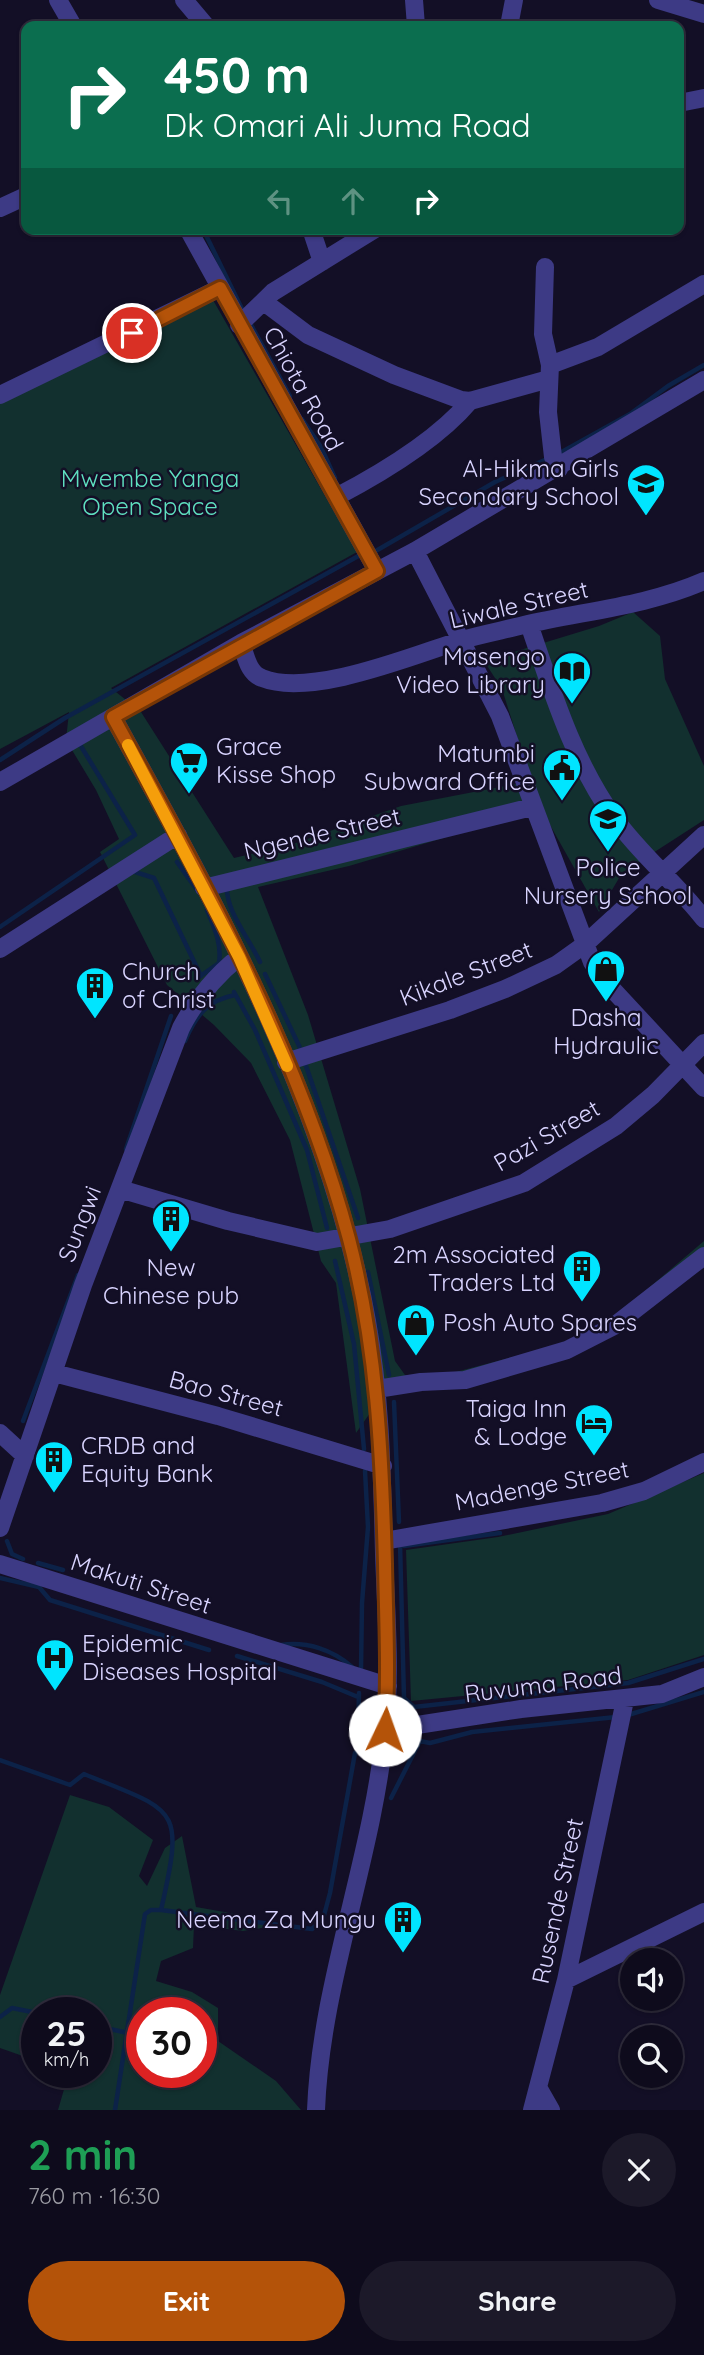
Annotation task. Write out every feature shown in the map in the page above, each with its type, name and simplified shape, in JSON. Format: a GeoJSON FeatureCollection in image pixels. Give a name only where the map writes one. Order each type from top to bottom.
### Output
{"type":"FeatureCollection","features":[{"type":"Feature","properties":{"kind":"street"},"geometry":{"type":"LineString","coordinates":[[184,0],[201,21]]}},
{"type":"Feature","properties":{"kind":"street"},"geometry":{"type":"LineString","coordinates":[[414,0],[416,21]]}},
{"type":"Feature","properties":{"kind":"street"},"geometry":{"type":"LineString","coordinates":[[510,21],[514,0]]}},
{"type":"Feature","properties":{"kind":"street"},"geometry":{"type":"LineString","coordinates":[[657,0],[704,15]]}},
{"type":"Feature","properties":{"kind":"street"},"geometry":{"type":"LineString","coordinates":[[66,3],[71,21]]}},
{"type":"Feature","properties":{"kind":"street"},"geometry":{"type":"LineString","coordinates":[[684,102],[704,98]]}},
{"type":"Feature","properties":{"kind":"street"},"geometry":{"type":"LineString","coordinates":[[0,208],[21,198]]}},
{"type":"Feature","properties":{"kind":"street","name":"Chiota Road"},"geometry":{"type":"LineString","coordinates":[[191,235],[220,288],[250,315],[377,571]]}},
{"type":"Feature","properties":{"kind":"street"},"geometry":{"type":"LineString","coordinates":[[313,235],[322,262]]}},
{"type":"Feature","properties":{"kind":"street"},"geometry":{"type":"LineString","coordinates":[[365,235],[279,288],[250,315],[308,335],[404,379],[470,401]]}},
{"type":"Feature","properties":{"kind":"street"},"geometry":{"type":"LineString","coordinates":[[545,267],[542,326],[550,372],[552,446],[559,469]]}},
{"type":"Feature","properties":{"kind":"street"},"geometry":{"type":"LineString","coordinates":[[340,494],[425,442],[449,424],[470,401],[550,372],[615,338],[704,284]]}},
{"type":"Feature","properties":{"kind":"street"},"geometry":{"type":"LineString","coordinates":[[0,395],[220,288]]}},
{"type":"Feature","properties":{"kind":"street"},"geometry":{"type":"LineString","coordinates":[[0,782],[241,643],[415,551],[559,469],[704,380]]}},
{"type":"Feature","properties":{"kind":"street"},"geometry":{"type":"LineString","coordinates":[[415,551],[500,716],[584,945],[603,979],[704,1088]]}},
{"type":"Feature","properties":{"kind":"street","name":"Liwale Street"},"geometry":{"type":"LineString","coordinates":[[241,643],[251,671],[260,678],[278,682],[320,680],[411,660],[461,640],[628,605],[684,590],[704,581]]}},
{"type":"Feature","properties":{"kind":"street"},"geometry":{"type":"LineString","coordinates":[[529,624],[561,715],[590,780],[616,821],[704,919]]}},
{"type":"Feature","properties":{"kind":"street"},"geometry":{"type":"LineString","coordinates":[[113,717],[178,835],[239,957],[316,1135],[348,1239],[366,1318],[377,1390],[383,1466],[388,1686],[385,1730],[361,1874],[324,2035],[316,2110]]}},
{"type":"Feature","properties":{"kind":"street","name":"Ngende Street"},"geometry":{"type":"LineString","coordinates":[[204,888],[532,807]]}},
{"type":"Feature","properties":{"kind":"street"},"geometry":{"type":"LineString","coordinates":[[0,949],[178,835]]}},
{"type":"Feature","properties":{"kind":"street","name":"Kikale Street"},"geometry":{"type":"LineString","coordinates":[[286,1062],[505,989],[556,965],[584,945],[704,835]]}},
{"type":"Feature","properties":{"kind":"street","name":"Sungwi"},"geometry":{"type":"LineString","coordinates":[[0,1528],[120,1189],[181,1028],[216,975],[239,957]]}},
{"type":"Feature","properties":{"kind":"street","name":"Pazi Street"},"geometry":{"type":"LineString","coordinates":[[120,1189],[299,1240],[317,1242],[348,1239],[390,1229],[524,1183],[616,1126],[653,1095],[704,1043]]}},
{"type":"Feature","properties":{"kind":"street"},"geometry":{"type":"LineString","coordinates":[[377,1390],[421,1382],[465,1380],[566,1350],[614,1326],[704,1256]]}},
{"type":"Feature","properties":{"kind":"street","name":"Bao Street"},"geometry":{"type":"LineString","coordinates":[[54,1373],[278,1433],[383,1466]]}},
{"type":"Feature","properties":{"kind":"street"},"geometry":{"type":"LineString","coordinates":[[0,1433],[25,1456]]}},
{"type":"Feature","properties":{"kind":"street","name":"Madenge Street"},"geometry":{"type":"LineString","coordinates":[[384,1541],[602,1503],[644,1491],[704,1462]]}},
{"type":"Feature","properties":{"kind":"street","name":"Makuti Street"},"geometry":{"type":"LineString","coordinates":[[0,1564],[388,1686]]}},
{"type":"Feature","properties":{"kind":"street","name":"Ruvuma Road"},"geometry":{"type":"LineString","coordinates":[[385,1730],[521,1709],[662,1694],[704,1677]]}},
{"type":"Feature","properties":{"kind":"street","name":"Rusende Street"},"geometry":{"type":"LineString","coordinates":[[532,2110],[566,1980],[625,1700]]}},
{"type":"Feature","properties":{"kind":"street"},"geometry":{"type":"LineString","coordinates":[[566,1980],[704,1912]]}},
{"type":"Feature","properties":{"kind":"street"},"geometry":{"type":"LineString","coordinates":[[539,2089],[551,2110]]}},
{"type":"Feature","properties":{"kind":"green space","name":"Mwembe Yanga Open Space"},"geometry":{"type":"Polygon","coordinates":[[[209,293],[357,552],[111,688],[141,712],[234,858],[293,844],[401,806],[531,781],[502,689],[484,661],[599,626],[633,612],[660,636],[665,679],[704,766],[704,820],[622,873],[599,912],[541,809],[349,866],[258,887],[308,1015],[360,1189],[395,1361],[405,1375],[444,1375],[540,1350],[578,1337],[611,1320],[704,1241],[704,1260],[634,1318],[443,1385],[382,1396],[356,1433],[336,1283],[321,1261],[290,1140],[251,1063],[214,1025],[167,985],[100,852],[119,839],[96,790],[66,740],[69,712],[0,749],[0,395],[209,293]]]}},
{"type":"Feature","properties":{"kind":"green space"},"geometry":{"type":"Polygon","coordinates":[[[704,1473],[704,1655],[628,1680],[411,1701],[406,1550],[498,1537],[608,1514],[704,1473]]]}},
{"type":"Feature","properties":{"kind":"green space"},"geometry":{"type":"Polygon","coordinates":[[[70,1795],[109,1807],[153,1840],[139,1876],[147,1886],[165,1848],[182,1836],[196,1907],[236,1914],[273,1926],[243,1931],[194,1925],[193,1948],[161,1961],[156,1981],[200,1997],[126,1997],[126,2088],[217,2088],[217,2007],[218,2041],[276,2081],[301,2110],[58,2110],[64,2088],[112,2088],[112,1997],[21,1997],[21,2055],[0,2048],[0,1995],[70,1795]]]}},
{"type":"Feature","properties":{"kind":"waterway"},"geometry":{"type":"LineString","coordinates":[[206,235],[244,313]]}},
{"type":"Feature","properties":{"kind":"waterway"},"geometry":{"type":"LineString","coordinates":[[249,321],[290,396]]}},
{"type":"Feature","properties":{"kind":"waterway"},"geometry":{"type":"LineString","coordinates":[[558,454],[630,414],[668,386],[704,365]]}},
{"type":"Feature","properties":{"kind":"waterway"},"geometry":{"type":"LineString","coordinates":[[302,419],[321,447],[335,478]]}},
{"type":"Feature","properties":{"kind":"waterway"},"geometry":{"type":"LineString","coordinates":[[374,552],[495,482],[547,459]]}},
{"type":"Feature","properties":{"kind":"waterway"},"geometry":{"type":"LineString","coordinates":[[0,760],[65,718],[362,554]]}},
{"type":"Feature","properties":{"kind":"waterway"},"geometry":{"type":"LineString","coordinates":[[0,927],[135,835],[79,743]]}},
{"type":"Feature","properties":{"kind":"waterway"},"geometry":{"type":"LineString","coordinates":[[177,862],[197,890]]}},
{"type":"Feature","properties":{"kind":"waterway"},"geometry":{"type":"LineString","coordinates":[[132,871],[154,878],[201,976]]}},
{"type":"Feature","properties":{"kind":"waterway"},"geometry":{"type":"LineString","coordinates":[[227,888],[234,916],[260,962]]}},
{"type":"Feature","properties":{"kind":"waterway"},"geometry":{"type":"LineString","coordinates":[[196,979],[219,963],[218,942],[207,910]]}},
{"type":"Feature","properties":{"kind":"waterway"},"geometry":{"type":"LineString","coordinates":[[265,974],[302,1052]]}},
{"type":"Feature","properties":{"kind":"waterway"},"geometry":{"type":"LineString","coordinates":[[234,992],[255,1030],[307,1150],[327,1228]]}},
{"type":"Feature","properties":{"kind":"waterway"},"geometry":{"type":"LineString","coordinates":[[185,1041],[204,1010],[217,1001],[235,995]]}},
{"type":"Feature","properties":{"kind":"waterway"},"geometry":{"type":"LineString","coordinates":[[126,1149],[171,1016]]}},
{"type":"Feature","properties":{"kind":"waterway"},"geometry":{"type":"LineString","coordinates":[[304,1060],[358,1218]]}},
{"type":"Feature","properties":{"kind":"waterway"},"geometry":{"type":"LineString","coordinates":[[335,1261],[354,1344],[364,1449]]}},
{"type":"Feature","properties":{"kind":"waterway"},"geometry":{"type":"LineString","coordinates":[[368,1272],[389,1375]]}},
{"type":"Feature","properties":{"kind":"waterway"},"geometry":{"type":"LineString","coordinates":[[23,1421],[78,1275]]}},
{"type":"Feature","properties":{"kind":"waterway"},"geometry":{"type":"LineString","coordinates":[[394,1402],[399,1522]]}},
{"type":"Feature","properties":{"kind":"waterway"},"geometry":{"type":"LineString","coordinates":[[361,1670],[362,1603],[368,1527],[365,1471]]}},
{"type":"Feature","properties":{"kind":"waterway"},"geometry":{"type":"LineString","coordinates":[[404,1546],[500,1533]]}},
{"type":"Feature","properties":{"kind":"waterway"},"geometry":{"type":"LineString","coordinates":[[7,1541],[12,1554],[23,1559]]}},
{"type":"Feature","properties":{"kind":"waterway"},"geometry":{"type":"LineString","coordinates":[[400,1543],[404,1698],[414,1707],[628,1683],[704,1659]]}},
{"type":"Feature","properties":{"kind":"waterway"},"geometry":{"type":"LineString","coordinates":[[38,1563],[63,1570]]}},
{"type":"Feature","properties":{"kind":"waterway"},"geometry":{"type":"LineString","coordinates":[[0,1578],[39,1587],[50,1600],[209,1650]]}},
{"type":"Feature","properties":{"kind":"waterway"},"geometry":{"type":"LineString","coordinates":[[281,1645],[300,1644],[319,1648],[352,1667]]}},
{"type":"Feature","properties":{"kind":"waterway"},"geometry":{"type":"LineString","coordinates":[[237,1656],[322,1682],[358,1697]]}},
{"type":"Feature","properties":{"kind":"waterway"},"geometry":{"type":"LineString","coordinates":[[628,1715],[704,1692]]}},
{"type":"Feature","properties":{"kind":"waterway"},"geometry":{"type":"LineString","coordinates":[[358,1732],[359,1693]]}},
{"type":"Feature","properties":{"kind":"waterway"},"geometry":{"type":"LineString","coordinates":[[391,1798],[420,1741],[430,1743],[472,1732],[616,1717]]}},
{"type":"Feature","properties":{"kind":"waterway"},"geometry":{"type":"LineString","coordinates":[[115,2110],[145,1914],[151,1910],[161,1910],[312,1929],[323,1919],[330,1893],[355,1753]]}},
{"type":"Feature","properties":{"kind":"waterway"},"geometry":{"type":"LineString","coordinates":[[0,1760],[70,1785],[84,1774],[156,1806],[166,1817],[172,1831],[172,1850],[161,1910]]}},
{"type":"Feature","properties":{"kind":"waterway"},"geometry":{"type":"LineString","coordinates":[[0,2017],[12,2008],[21,2010]]}},
{"type":"Feature","properties":{"kind":"waterway"},"geometry":{"type":"LineString","coordinates":[[112,2030],[126,2033]]}},
{"type":"Feature","properties":{"kind":"slow traffic"},"geometry":{"type":"LineString","coordinates":[[128,745],[178,835],[239,957],[287,1066]]}},
{"type":"Feature","properties":{"kind":"place","name":"Al-Hikma Girls Secondary School"},"geometry":{"type":"Point","coordinates":[646,517]}},
{"type":"Feature","properties":{"kind":"place","name":"Masengo Video Library"},"geometry":{"type":"Point","coordinates":[572,705]}},
{"type":"Feature","properties":{"kind":"place","name":"Grace Kisse Shop"},"geometry":{"type":"Point","coordinates":[189,795]}},
{"type":"Feature","properties":{"kind":"place","name":"Matumbi Subward Office"},"geometry":{"type":"Point","coordinates":[562,802]}},
{"type":"Feature","properties":{"kind":"place","name":"Police Nursery School"},"geometry":{"type":"Point","coordinates":[608,853]}},
{"type":"Feature","properties":{"kind":"place","name":"Dasha Hydraulic"},"geometry":{"type":"Point","coordinates":[606,1003]}},
{"type":"Feature","properties":{"kind":"place","name":"Church of Christ"},"geometry":{"type":"Point","coordinates":[95,1020]}},
{"type":"Feature","properties":{"kind":"place","name":"New Chinese pub"},"geometry":{"type":"Point","coordinates":[171,1253]}},
{"type":"Feature","properties":{"kind":"place","name":"2m Associated Traders Ltd"},"geometry":{"type":"Point","coordinates":[582,1303]}},
{"type":"Feature","properties":{"kind":"place","name":"Posh Auto Spares"},"geometry":{"type":"Point","coordinates":[416,1357]}},
{"type":"Feature","properties":{"kind":"place","name":"Taiga Inn & Lodge"},"geometry":{"type":"Point","coordinates":[594,1457]}},
{"type":"Feature","properties":{"kind":"place","name":"CRDB and Equity Bank"},"geometry":{"type":"Point","coordinates":[54,1494]}},
{"type":"Feature","properties":{"kind":"place","name":"Epidemic Diseases Hospital"},"geometry":{"type":"Point","coordinates":[55,1692]}},
{"type":"Feature","properties":{"kind":"place","name":"Neema Za Mungu"},"geometry":{"type":"Point","coordinates":[403,1954]}},
{"type":"Feature","properties":{"kind":"route"},"geometry":{"type":"LineString","coordinates":[[132,333],[220,288],[377,571],[241,643],[113,717],[178,835],[239,957],[316,1135],[348,1239],[374,1366],[383,1466],[388,1686],[385,1730]]}}]}
